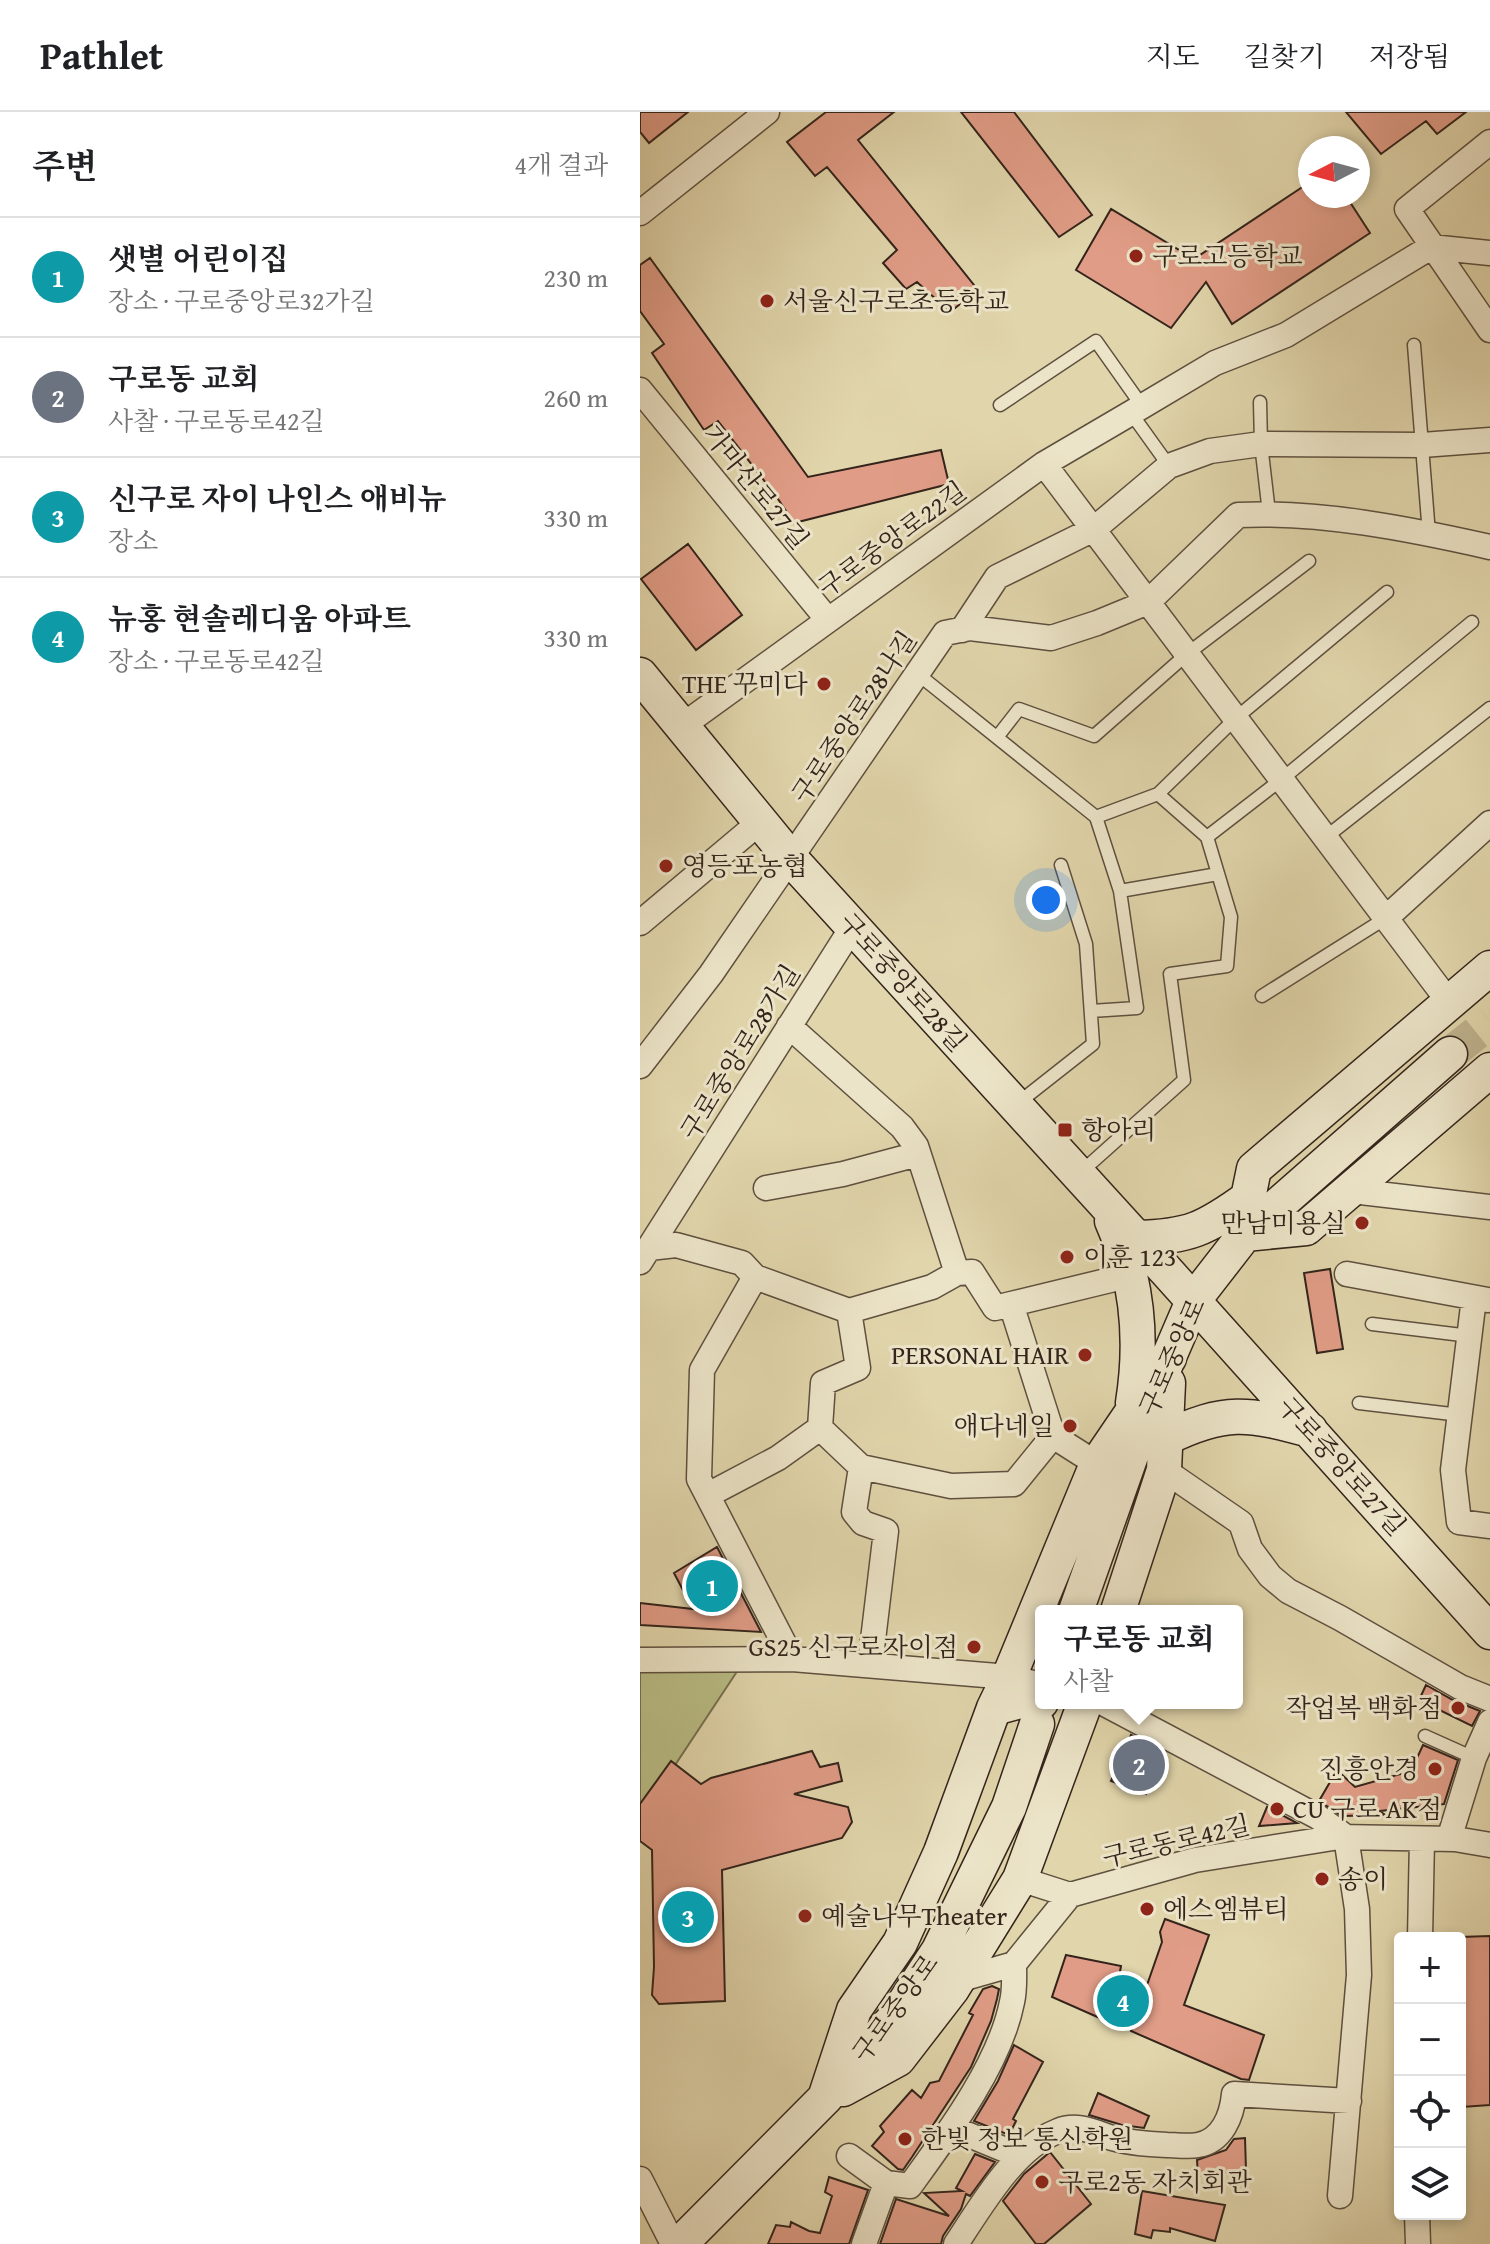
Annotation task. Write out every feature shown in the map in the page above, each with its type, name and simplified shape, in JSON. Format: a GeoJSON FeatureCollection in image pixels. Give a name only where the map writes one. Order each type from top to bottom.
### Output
{"type":"FeatureCollection","features":[{"type":"Feature","properties":{"kind":"street"},"geometry":{"type":"LineString","coordinates":[[640,213],[767,112]]}},
{"type":"Feature","properties":{"kind":"street"},"geometry":{"type":"LineString","coordinates":[[1490,142],[1407,209],[1490,330]]}},
{"type":"Feature","properties":{"kind":"street"},"geometry":{"type":"LineString","coordinates":[[1431,247],[1490,253]]}},
{"type":"Feature","properties":{"kind":"street","name":"구로중앙로22길"},"geometry":{"type":"LineString","coordinates":[[682,726],[1044,464],[1215,363],[1286,335],[1431,247]]}},
{"type":"Feature","properties":{"kind":"street","name":"가마산로27길"},"geometry":{"type":"LineString","coordinates":[[640,390],[828,620]]}},
{"type":"Feature","properties":{"kind":"street","name":"구로중앙로28나길"},"geometry":{"type":"LineString","coordinates":[[791,859],[945,633],[962,630],[997,577],[1094,529],[1169,466],[1210,451],[1261,444],[1422,445],[1490,440]]}},
{"type":"Feature","properties":{"kind":"street"},"geometry":{"type":"LineString","coordinates":[[1044,464],[1386,918],[1468,993],[1489,1074],[1306,1228],[1245,1234],[1254,1169],[1468,993]]}},
{"type":"Feature","properties":{"kind":"street"},"geometry":{"type":"LineString","coordinates":[[962,630],[970,628],[1051,638],[1148,602],[1238,515],[1284,513],[1429,534],[1490,547]]}},
{"type":"Feature","properties":{"kind":"street","name":"구로중앙로28길"},"geometry":{"type":"LineString","coordinates":[[640,675],[791,859],[1193,1301]]}},
{"type":"Feature","properties":{"kind":"street"},"geometry":{"type":"LineString","coordinates":[[643,916],[760,822]]}},
{"type":"Feature","properties":{"kind":"street"},"geometry":{"type":"LineString","coordinates":[[1386,918],[1490,823]]}},
{"type":"Feature","properties":{"kind":"street"},"geometry":{"type":"LineString","coordinates":[[640,1066],[711,974],[791,859]]}},
{"type":"Feature","properties":{"kind":"street","name":"구로중앙로28가길"},"geometry":{"type":"LineString","coordinates":[[642,1258],[853,926]]}},
{"type":"Feature","properties":{"kind":"street"},"geometry":{"type":"LineString","coordinates":[[789,1026],[902,1127],[916,1146],[957,1273]]}},
{"type":"Feature","properties":{"kind":"street","name":"구로중앙로"},"geometry":{"type":"LineString","coordinates":[[1078,1605],[1121,1479],[1193,1301],[1245,1234],[1450,1054]]}},
{"type":"Feature","properties":{"kind":"street"},"geometry":{"type":"LineString","coordinates":[[766,1188],[843,1174],[918,1154]]}},
{"type":"Feature","properties":{"kind":"street"},"geometry":{"type":"LineString","coordinates":[[1352,1191],[1490,1207]]}},
{"type":"Feature","properties":{"kind":"street"},"geometry":{"type":"LineString","coordinates":[[1136,1238],[1173,1237],[1212,1224],[1248,1198]]}},
{"type":"Feature","properties":{"kind":"street"},"geometry":{"type":"LineString","coordinates":[[1105,1206],[1122,1244],[1131,1275],[1139,1326],[1138,1368],[1132,1409]]}},
{"type":"Feature","properties":{"kind":"street","name":"구로중앙로28가길"},"geometry":{"type":"LineString","coordinates":[[642,1258],[676,1245],[742,1263],[755,1277],[849,1311]]}},
{"type":"Feature","properties":{"kind":"street"},"geometry":{"type":"LineString","coordinates":[[820,1428],[823,1383],[858,1368],[849,1311],[932,1287],[957,1273],[972,1272],[995,1308],[1131,1275]]}},
{"type":"Feature","properties":{"kind":"street"},"geometry":{"type":"LineString","coordinates":[[1347,1274],[1482,1300],[1470,1336],[1453,1470],[1459,1522],[1490,1526]]}},
{"type":"Feature","properties":{"kind":"street"},"geometry":{"type":"LineString","coordinates":[[755,1277],[702,1370],[699,1479],[792,1659]]}},
{"type":"Feature","properties":{"kind":"street","name":"구로중앙로27길"},"geometry":{"type":"LineString","coordinates":[[1193,1301],[1490,1632]]}},
{"type":"Feature","properties":{"kind":"street"},"geometry":{"type":"LineString","coordinates":[[1011,1304],[1053,1436],[1097,1464]]}},
{"type":"Feature","properties":{"kind":"street"},"geometry":{"type":"LineString","coordinates":[[1049,1605],[1097,1464],[1169,1358]]}},
{"type":"Feature","properties":{"kind":"street"},"geometry":{"type":"LineString","coordinates":[[1120,1605],[1165,1454],[1169,1358]]}},
{"type":"Feature","properties":{"kind":"street"},"geometry":{"type":"LineString","coordinates":[[1165,1454],[1191,1425],[1225,1415],[1266,1419],[1310,1430]]}},
{"type":"Feature","properties":{"kind":"street"},"geometry":{"type":"LineString","coordinates":[[708,1495],[778,1458],[820,1428]]}},
{"type":"Feature","properties":{"kind":"street"},"geometry":{"type":"LineString","coordinates":[[820,1428],[861,1467],[951,1486],[1014,1484],[1053,1436]]}},
{"type":"Feature","properties":{"kind":"street"},"geometry":{"type":"LineString","coordinates":[[1165,1454],[1241,1523],[1250,1549],[1270,1576],[1288,1591],[1460,1687],[1490,1699]]}},
{"type":"Feature","properties":{"kind":"street"},"geometry":{"type":"LineString","coordinates":[[861,1467],[854,1512],[863,1523],[886,1531],[870,1665]]}},
{"type":"Feature","properties":{"kind":"street"},"geometry":{"type":"LineString","coordinates":[[825,2098],[854,2010],[900,1943],[941,1852],[994,1708],[1025,1681],[1035,1646]]}},
{"type":"Feature","properties":{"kind":"street"},"geometry":{"type":"LineString","coordinates":[[640,1660],[792,1659],[1025,1681]]}},
{"type":"Feature","properties":{"kind":"street"},"geometry":{"type":"LineString","coordinates":[[994,1708],[1032,1698],[1035,1702]]}},
{"type":"Feature","properties":{"kind":"street"},"geometry":{"type":"LineString","coordinates":[[825,2098],[898,2059],[958,1980],[1020,1879],[1083,1709]]}},
{"type":"Feature","properties":{"kind":"street","name":"구로동로42길"},"geometry":{"type":"LineString","coordinates":[[1114,1709],[1318,1817],[1346,1837]]}},
{"type":"Feature","properties":{"kind":"street"},"geometry":{"type":"LineString","coordinates":[[1040,1710],[1062,1711],[1069,1747]]}},
{"type":"Feature","properties":{"kind":"street","name":"구로중앙로"},"geometry":{"type":"LineString","coordinates":[[680,2244],[825,2098],[894,2019],[939,1950],[1009,1807],[1040,1710]]}},
{"type":"Feature","properties":{"kind":"street"},"geometry":{"type":"LineString","coordinates":[[1449,1839],[1474,1758],[1490,1722]]}},
{"type":"Feature","properties":{"kind":"street"},"geometry":{"type":"LineString","coordinates":[[1340,2196],[1359,1975],[1357,1909],[1346,1837]]}},
{"type":"Feature","properties":{"kind":"street","name":"구로동로42길"},"geometry":{"type":"LineString","coordinates":[[1070,1895],[1195,1860],[1346,1837],[1449,1839],[1490,1845]]}},
{"type":"Feature","properties":{"kind":"street"},"geometry":{"type":"LineString","coordinates":[[1420,1932],[1422,1839]]}},
{"type":"Feature","properties":{"kind":"street"},"geometry":{"type":"LineString","coordinates":[[958,1980],[1014,1964],[1070,1895],[1020,1879]]}},
{"type":"Feature","properties":{"kind":"street"},"geometry":{"type":"LineString","coordinates":[[849,2156],[886,2183],[910,2186],[952,2128],[998,2045],[1012,2002],[1014,1964]]}},
{"type":"Feature","properties":{"kind":"street"},"geometry":{"type":"LineString","coordinates":[[956,2244],[1025,2150],[1070,2127],[1143,2144],[1195,2146],[1208,2142],[1223,2130],[1233,2107],[1234,2094],[1349,2101]]}},
{"type":"Feature","properties":{"kind":"street"},"geometry":{"type":"LineString","coordinates":[[952,2128],[1020,2156]]}},
{"type":"Feature","properties":{"kind":"street"},"geometry":{"type":"LineString","coordinates":[[640,2179],[673,2244]]}},
{"type":"Feature","properties":{"kind":"street"},"geometry":{"type":"LineString","coordinates":[[864,2244],[886,2183]]}},
{"type":"Feature","properties":{"kind":"street"},"geometry":{"type":"LineString","coordinates":[[1417,2220],[1418,2244]]}},
{"type":"Feature","properties":{"kind":"lane"},"geometry":{"type":"LineString","coordinates":[[1000,405],[1096,341],[1169,466]]}},
{"type":"Feature","properties":{"kind":"lane"},"geometry":{"type":"LineString","coordinates":[[1414,345],[1429,534]]}},
{"type":"Feature","properties":{"kind":"lane"},"geometry":{"type":"LineString","coordinates":[[1260,402],[1269,513]]}},
{"type":"Feature","properties":{"kind":"lane"},"geometry":{"type":"LineString","coordinates":[[998,736],[1019,709],[1094,736],[1187,654],[1309,561]]}},
{"type":"Feature","properties":{"kind":"lane"},"geometry":{"type":"LineString","coordinates":[[1096,817],[1158,794],[1236,718],[1387,592]]}},
{"type":"Feature","properties":{"kind":"lane"},"geometry":{"type":"LineString","coordinates":[[1207,837],[1472,622]]}},
{"type":"Feature","properties":{"kind":"lane"},"geometry":{"type":"LineString","coordinates":[[919,675],[1096,817],[1120,891],[1137,1008],[1091,1011]]}},
{"type":"Feature","properties":{"kind":"lane"},"geometry":{"type":"LineString","coordinates":[[1326,837],[1490,708]]}},
{"type":"Feature","properties":{"kind":"lane"},"geometry":{"type":"LineString","coordinates":[[1078,1174],[1184,1080],[1170,974],[1227,966],[1231,917],[1207,837],[1158,794]]}},
{"type":"Feature","properties":{"kind":"lane"},"geometry":{"type":"LineString","coordinates":[[1015,1105],[1093,1044],[1086,944],[1061,865]]}},
{"type":"Feature","properties":{"kind":"lane"},"geometry":{"type":"LineString","coordinates":[[1120,891],[1218,874]]}},
{"type":"Feature","properties":{"kind":"lane"},"geometry":{"type":"LineString","coordinates":[[1262,996],[1386,918]]}},
{"type":"Feature","properties":{"kind":"lane"},"geometry":{"type":"LineString","coordinates":[[1372,1324],[1470,1336]]}},
{"type":"Feature","properties":{"kind":"lane"},"geometry":{"type":"LineString","coordinates":[[1359,1403],[1460,1415]]}},
{"type":"Feature","properties":{"kind":"lane"},"geometry":{"type":"LineString","coordinates":[[1425,1736],[1474,1758]]}},
{"type":"Feature","properties":{"kind":"green space"},"geometry":{"type":"Polygon","coordinates":[[[740,1667],[640,1818],[640,1669],[740,1667]]]}},
{"type":"Feature","properties":{"kind":"building"},"geometry":{"type":"Polygon","coordinates":[[[640,112],[688,112],[649,143],[640,132],[640,112]]]}},
{"type":"Feature","properties":{"kind":"building"},"geometry":{"type":"Polygon","coordinates":[[[826,112],[894,112],[858,140],[978,290],[950,312],[917,282],[906,289],[883,263],[897,250],[827,167],[815,176],[787,142],[826,112]]]}},
{"type":"Feature","properties":{"kind":"building"},"geometry":{"type":"Polygon","coordinates":[[[961,112],[1014,112],[1092,215],[1059,237],[961,112]]]}},
{"type":"Feature","properties":{"kind":"building"},"geometry":{"type":"Polygon","coordinates":[[[1346,112],[1466,112],[1437,134],[1426,121],[1381,154],[1370,141],[1370,136],[1366,136],[1346,112]]]}},
{"type":"Feature","properties":{"kind":"building"},"geometry":{"type":"Polygon","coordinates":[[[1298,190],[1298,208],[1354,208],[1370,233],[1232,324],[1206,282],[1171,328],[1076,270],[1111,209],[1194,259],[1298,190]]]}},
{"type":"Feature","properties":{"kind":"building"},"geometry":{"type":"Polygon","coordinates":[[[650,258],[808,477],[941,450],[949,484],[794,523],[718,421],[704,430],[652,353],[664,344],[640,311],[640,265],[650,258]]]}},
{"type":"Feature","properties":{"kind":"building"},"geometry":{"type":"Polygon","coordinates":[[[688,544],[742,615],[696,650],[641,579],[688,544]]]}},
{"type":"Feature","properties":{"kind":"building"},"geometry":{"type":"Polygon","coordinates":[[[1330,1269],[1343,1349],[1317,1353],[1304,1273],[1330,1269]]]}},
{"type":"Feature","properties":{"kind":"building"},"geometry":{"type":"Polygon","coordinates":[[[717,1547],[761,1632],[640,1625],[640,1603],[693,1609],[674,1573],[717,1547]]]}},
{"type":"Feature","properties":{"kind":"building","name":"작업복 백화점"},"geometry":{"type":"Polygon","coordinates":[[[1426,1685],[1480,1711],[1472,1726],[1419,1700],[1426,1685]]]}},
{"type":"Feature","properties":{"kind":"building"},"geometry":{"type":"Polygon","coordinates":[[[1131,1735],[1165,1753],[1146,1794],[1111,1781],[1131,1735]]]}},
{"type":"Feature","properties":{"kind":"building"},"geometry":{"type":"Polygon","coordinates":[[[1423,1745],[1458,1760],[1444,1804],[1380,1811],[1385,1815],[1342,1816],[1319,1801],[1337,1770],[1355,1787],[1411,1771],[1423,1745]]]}},
{"type":"Feature","properties":{"kind":"building"},"geometry":{"type":"Polygon","coordinates":[[[812,1751],[820,1767],[838,1763],[842,1781],[794,1794],[848,1807],[852,1822],[842,1838],[722,1870],[725,2001],[659,2004],[652,1995],[652,1850],[640,1841],[640,1804],[671,1761],[701,1784],[711,1778],[812,1751]]]}},
{"type":"Feature","properties":{"kind":"building"},"geometry":{"type":"Polygon","coordinates":[[[1267,1807],[1297,1823],[1259,1826],[1267,1807]]]}},
{"type":"Feature","properties":{"kind":"building"},"geometry":{"type":"Polygon","coordinates":[[[1165,1919],[1209,1935],[1184,2005],[1264,2035],[1249,2080],[1131,2031],[1162,1942],[1160,1932],[1165,1919]]]}},
{"type":"Feature","properties":{"kind":"building"},"geometry":{"type":"Polygon","coordinates":[[[1490,1936],[1490,2105],[1466,2107],[1466,2004],[1466,1937],[1490,1936]]]}},
{"type":"Feature","properties":{"kind":"building"},"geometry":{"type":"Polygon","coordinates":[[[1066,1955],[1121,1966],[1111,2023],[1052,1997],[1066,1955]]]}},
{"type":"Feature","properties":{"kind":"building"},"geometry":{"type":"Polygon","coordinates":[[[992,1986],[999,1989],[997,1999],[971,2067],[903,2170],[898,2169],[872,2146],[884,2132],[880,2126],[912,2090],[921,2098],[930,2083],[939,2081],[973,2015],[969,2013],[983,1989],[992,1986]]]}},
{"type":"Feature","properties":{"kind":"building"},"geometry":{"type":"Polygon","coordinates":[[[1014,2045],[1043,2062],[1013,2119],[1016,2121],[1009,2135],[974,2121],[998,2081],[1014,2045]]]}},
{"type":"Feature","properties":{"kind":"building"},"geometry":{"type":"Polygon","coordinates":[[[1098,2093],[1149,2116],[1144,2128],[1089,2115],[1098,2093]]]}},
{"type":"Feature","properties":{"kind":"building"},"geometry":{"type":"Polygon","coordinates":[[[1245,2138],[1246,2170],[1198,2176],[1197,2160],[1226,2150],[1234,2139],[1245,2138]]]}},
{"type":"Feature","properties":{"kind":"building"},"geometry":{"type":"Polygon","coordinates":[[[1050,2152],[1091,2204],[1044,2244],[1036,2244],[1003,2201],[1024,2174],[1050,2152]]]}},
{"type":"Feature","properties":{"kind":"building"},"geometry":{"type":"Polygon","coordinates":[[[975,2154],[995,2162],[970,2196],[966,2194],[941,2244],[880,2244],[896,2199],[949,2216],[924,2193],[962,2191],[956,2188],[975,2154]]]}},
{"type":"Feature","properties":{"kind":"building"},"geometry":{"type":"Polygon","coordinates":[[[829,2177],[868,2190],[849,2244],[768,2244],[776,2225],[790,2227],[791,2222],[820,2233],[832,2196],[825,2192],[829,2177]]]}},
{"type":"Feature","properties":{"kind":"building"},"geometry":{"type":"Polygon","coordinates":[[[1142,2191],[1225,2205],[1215,2241],[1170,2228],[1170,2232],[1153,2230],[1151,2238],[1135,2234],[1142,2191]]]}},
{"type":"Feature","properties":{"kind":"tunnel"},"geometry":{"type":"LineString","coordinates":[[1450,1054],[1490,1022]]}},
{"type":"Feature","properties":{"kind":"place","name":"구로고등학교"},"geometry":{"type":"Point","coordinates":[1136,256]}},
{"type":"Feature","properties":{"kind":"place","name":"서울신구로초등학교"},"geometry":{"type":"Point","coordinates":[767,301]}},
{"type":"Feature","properties":{"kind":"place","name":"THE 꾸미다"},"geometry":{"type":"Point","coordinates":[824,684]}},
{"type":"Feature","properties":{"kind":"place","name":"영등포농협"},"geometry":{"type":"Point","coordinates":[666,866]}},
{"type":"Feature","properties":{"kind":"place","name":"항아리"},"geometry":{"type":"Point","coordinates":[1065,1130]}},
{"type":"Feature","properties":{"kind":"place","name":"만남미용실"},"geometry":{"type":"Point","coordinates":[1362,1223]}},
{"type":"Feature","properties":{"kind":"place","name":"이훈 123"},"geometry":{"type":"Point","coordinates":[1067,1257]}},
{"type":"Feature","properties":{"kind":"place","name":"PERSONAL HAIR"},"geometry":{"type":"Point","coordinates":[1085,1355]}},
{"type":"Feature","properties":{"kind":"place","name":"애다네일"},"geometry":{"type":"Point","coordinates":[1070,1426]}},
{"type":"Feature","properties":{"kind":"place","name":"샛별 어린이집"},"geometry":{"type":"Point","coordinates":[712,1586]}},
{"type":"Feature","properties":{"kind":"place","name":"GS25 신구로자이점"},"geometry":{"type":"Point","coordinates":[974,1647]}},
{"type":"Feature","properties":{"kind":"place","name":"작업복 백화점"},"geometry":{"type":"Point","coordinates":[1458,1708]}},
{"type":"Feature","properties":{"kind":"place","name":"구로동 교회"},"geometry":{"type":"Point","coordinates":[1139,1765]}},
{"type":"Feature","properties":{"kind":"place","name":"진흥안경"},"geometry":{"type":"Point","coordinates":[1435,1769]}},
{"type":"Feature","properties":{"kind":"place","name":"CU 구로 AK점"},"geometry":{"type":"Point","coordinates":[1277,1809]}},
{"type":"Feature","properties":{"kind":"place","name":"송이"},"geometry":{"type":"Point","coordinates":[1322,1879]}},
{"type":"Feature","properties":{"kind":"place","name":"에스엠뷰티"},"geometry":{"type":"Point","coordinates":[1147,1909]}},
{"type":"Feature","properties":{"kind":"place","name":"예술나무Theater"},"geometry":{"type":"Point","coordinates":[805,1916]}},
{"type":"Feature","properties":{"kind":"place","name":"신구로 자이 나인스 애비뉴"},"geometry":{"type":"Point","coordinates":[688,1917]}},
{"type":"Feature","properties":{"kind":"place","name":"뉴홍 현솔레디움 아파트"},"geometry":{"type":"Point","coordinates":[1123,2001]}},
{"type":"Feature","properties":{"kind":"place","name":"한빛 정보 통신학원"},"geometry":{"type":"Point","coordinates":[905,2139]}},
{"type":"Feature","properties":{"kind":"place","name":"구로2동 자치회관"},"geometry":{"type":"Point","coordinates":[1042,2182]}}]}
